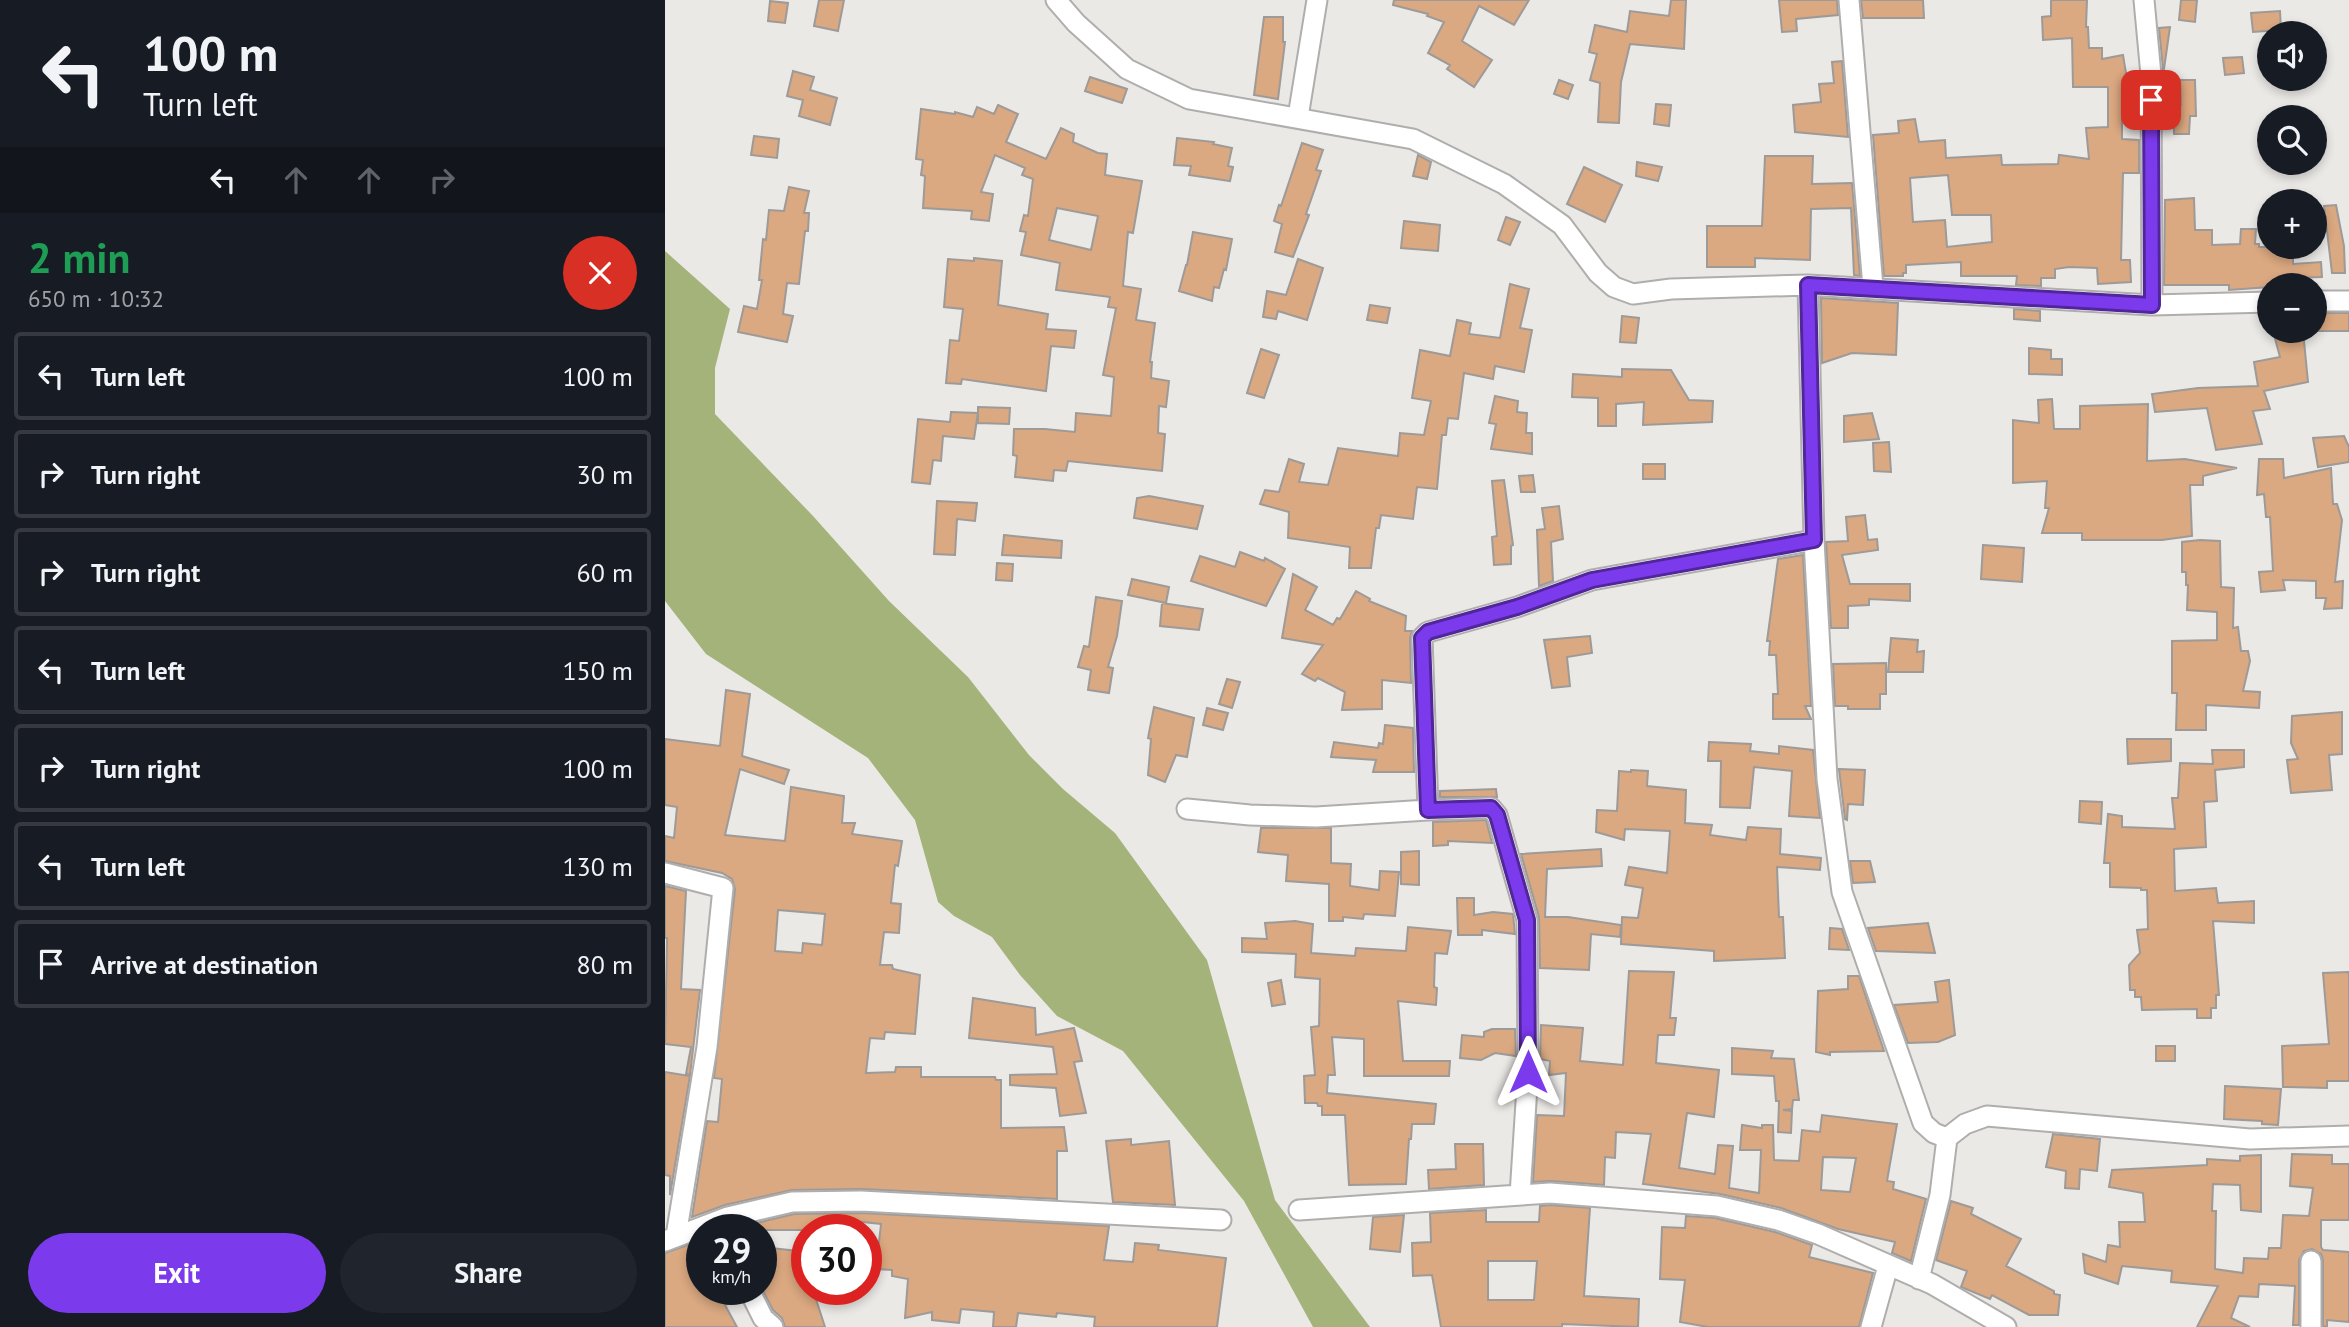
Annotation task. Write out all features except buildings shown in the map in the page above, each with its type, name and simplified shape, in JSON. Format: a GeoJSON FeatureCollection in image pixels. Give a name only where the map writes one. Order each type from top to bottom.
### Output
{"type":"FeatureCollection","features":[{"type":"Feature","properties":{"kind":"street"},"geometry":{"type":"LineString","coordinates":[[1056,0],[1076,23],[1127,69],[1189,99],[1413,139],[1504,184],[1562,226],[1598,273],[1614,287],[1633,294],[1671,289],[1808,285],[2152,305],[2257,302]]}},
{"type":"Feature","properties":{"kind":"street"},"geometry":{"type":"LineString","coordinates":[[1298,117],[1317,0]]}},
{"type":"Feature","properties":{"kind":"street"},"geometry":{"type":"LineString","coordinates":[[1849,0],[1873,287]]}},
{"type":"Feature","properties":{"kind":"street"},"geometry":{"type":"LineString","coordinates":[[2144,0],[2151,75],[2152,305]]}},
{"type":"Feature","properties":{"kind":"street"},"geometry":{"type":"LineString","coordinates":[[1808,285],[1814,540],[1827,779],[1842,892],[1923,1123],[1934,1133],[1947,1138]]}},
{"type":"Feature","properties":{"kind":"street"},"geometry":{"type":"LineString","coordinates":[[2327,302],[2349,301]]}},
{"type":"Feature","properties":{"kind":"street"},"geometry":{"type":"LineString","coordinates":[[1428,810],[1422,638],[1428,632],[1517,607],[1592,580],[1814,540]]}},
{"type":"Feature","properties":{"kind":"street"},"geometry":{"type":"LineString","coordinates":[[1187,809],[1316,817],[1491,808],[1497,815],[1527,920],[1528,1072],[1520,1195]]}},
{"type":"Feature","properties":{"kind":"street"},"geometry":{"type":"LineString","coordinates":[[665,873],[723,888],[707,1047],[671,1238]]}},
{"type":"Feature","properties":{"kind":"street"},"geometry":{"type":"LineString","coordinates":[[1919,1279],[1940,1195],[1947,1138],[1965,1124],[1987,1116],[2250,1139],[2349,1136]]}},
{"type":"Feature","properties":{"kind":"street"},"geometry":{"type":"LineString","coordinates":[[1299,1210],[1550,1193],[1717,1206],[1777,1220],[1818,1234],[1932,1284],[2006,1327]]}},
{"type":"Feature","properties":{"kind":"street"},"geometry":{"type":"LineString","coordinates":[[758,1214],[792,1202],[862,1201],[1221,1220]]}},
{"type":"Feature","properties":{"kind":"street"},"geometry":{"type":"LineString","coordinates":[[2311,1261],[2311,1327]]}},
{"type":"Feature","properties":{"kind":"street"},"geometry":{"type":"LineString","coordinates":[[1871,1327],[1888,1266]]}},
{"type":"Feature","properties":{"kind":"street"},"geometry":{"type":"LineString","coordinates":[[757,1305],[772,1327]]}},
{"type":"Feature","properties":{"kind":"shaded area"},"geometry":{"type":"Polygon","coordinates":[[[665,251],[730,309],[715,368],[715,414],[813,516],[889,601],[968,677],[1029,755],[1063,789],[1115,833],[1207,960],[1275,1200],[1370,1327],[1313,1327],[1244,1201],[1123,1051],[1057,1016],[1020,975],[992,937],[954,916],[938,902],[915,820],[868,758],[706,654],[665,601],[665,251]]]}},
{"type":"Feature","properties":{"kind":"route"},"geometry":{"type":"LineString","coordinates":[[1528,1072],[1527,920],[1497,815],[1491,808],[1428,810],[1422,638],[1428,632],[1517,607],[1592,580],[1814,540],[1808,285],[2152,305],[2151,100]]}}]}
